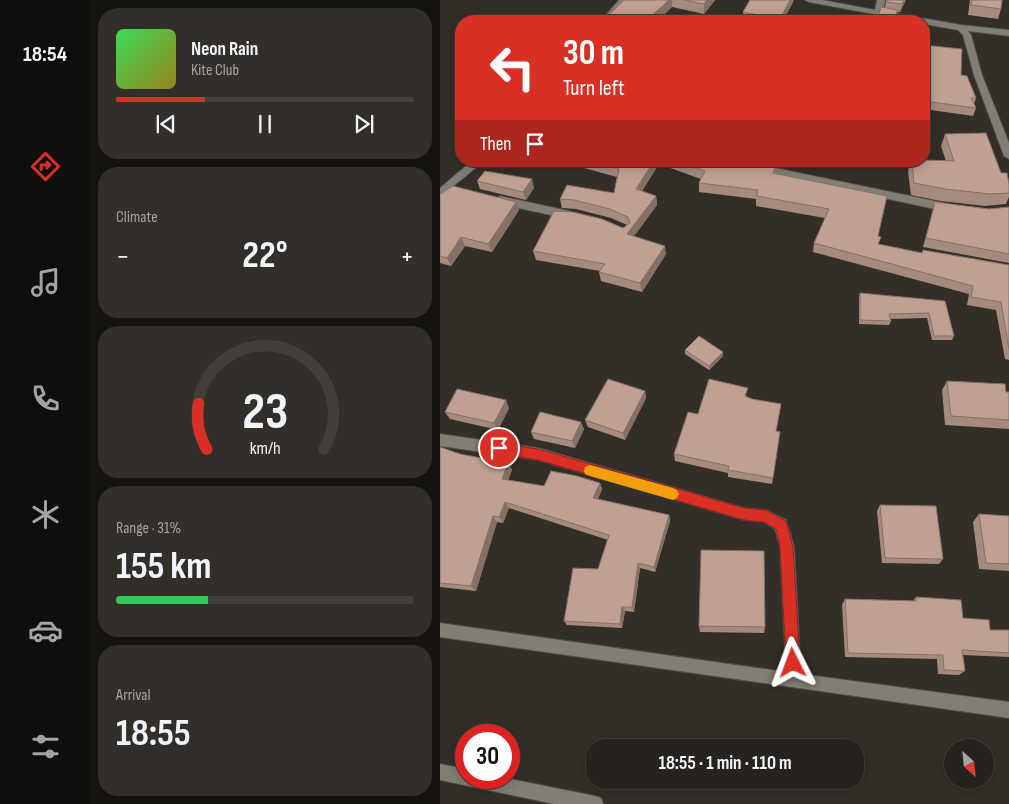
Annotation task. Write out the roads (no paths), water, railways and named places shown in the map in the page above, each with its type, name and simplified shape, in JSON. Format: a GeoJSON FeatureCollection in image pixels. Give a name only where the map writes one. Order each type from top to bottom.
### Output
{"type":"FeatureCollection","features":[{"type":"Feature","properties":{"kind":"street"},"geometry":{"type":"LineString","coordinates":[[610,15],[622,0]]}},
{"type":"Feature","properties":{"kind":"street"},"geometry":{"type":"LineString","coordinates":[[809,0],[890,15]]}},
{"type":"Feature","properties":{"kind":"street"},"geometry":{"type":"LineString","coordinates":[[879,13],[882,0]]}},
{"type":"Feature","properties":{"kind":"street"},"geometry":{"type":"LineString","coordinates":[[930,22],[1009,33]]}},
{"type":"Feature","properties":{"kind":"street"},"geometry":{"type":"LineString","coordinates":[[961,28],[967,35],[978,75],[1009,156]]}},
{"type":"Feature","properties":{"kind":"street"},"geometry":{"type":"LineString","coordinates":[[440,193],[454,188],[473,167]]}},
{"type":"Feature","properties":{"kind":"street"},"geometry":{"type":"LineString","coordinates":[[754,167],[940,207],[958,209]]}},
{"type":"Feature","properties":{"kind":"street"},"geometry":{"type":"LineString","coordinates":[[485,196],[557,214],[583,217]]}},
{"type":"Feature","properties":{"kind":"street"},"geometry":{"type":"LineString","coordinates":[[440,440],[538,454],[744,514],[766,516],[782,526],[786,547],[794,681]]}},
{"type":"Feature","properties":{"kind":"street"},"geometry":{"type":"LineString","coordinates":[[440,630],[1009,710]]}},
{"type":"Feature","properties":{"kind":"street"},"geometry":{"type":"LineString","coordinates":[[440,772],[455,775]]}},
{"type":"Feature","properties":{"kind":"street"},"geometry":{"type":"LineString","coordinates":[[520,788],[595,804]]}}]}
